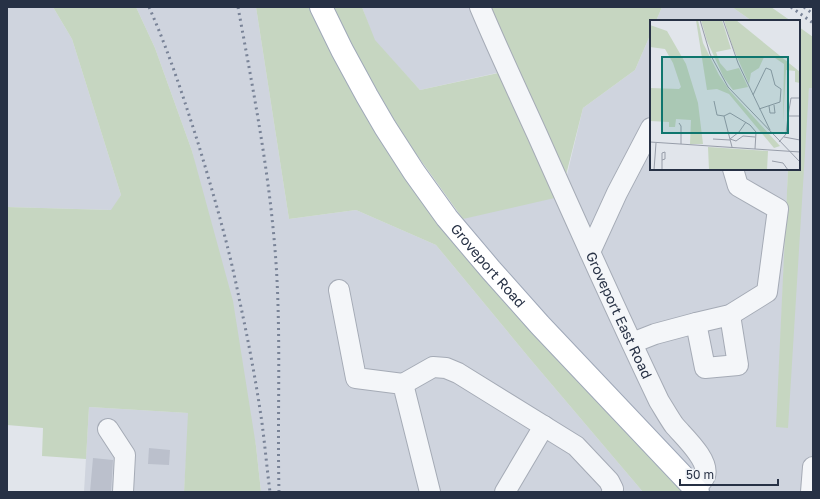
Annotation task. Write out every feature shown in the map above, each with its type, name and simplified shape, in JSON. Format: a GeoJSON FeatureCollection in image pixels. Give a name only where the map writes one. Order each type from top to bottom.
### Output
{"type":"FeatureCollection","features":[{"type":"Feature","properties":{"kind":"main road","name":"Groveport Road"},"geometry":{"type":"LineString","coordinates":[[321,7],[342,50],[378,114],[414,172],[447,218],[540,325],[697,490]]}},
{"type":"Feature","properties":{"kind":"lane","name":"Groveport East Road"},"geometry":{"type":"LineString","coordinates":[[480,7],[590,252],[660,401],[673,424],[696,451],[704,463],[705,476],[697,490]]}},
{"type":"Feature","properties":{"kind":"lane"},"geometry":{"type":"LineString","coordinates":[[590,252],[617,193],[650,130]]}},
{"type":"Feature","properties":{"kind":"lane"},"geometry":{"type":"LineString","coordinates":[[632,343],[655,334],[730,315],[767,292],[778,209],[738,186],[734,170]]}},
{"type":"Feature","properties":{"kind":"lane"},"geometry":{"type":"LineString","coordinates":[[339,290],[356,378],[404,384],[433,368],[446,368],[458,373],[576,446],[609,481],[613,489],[612,492]]}},
{"type":"Feature","properties":{"kind":"lane"},"geometry":{"type":"LineString","coordinates":[[696,323],[705,368],[738,365],[730,315]]}},
{"type":"Feature","properties":{"kind":"lane"},"geometry":{"type":"LineString","coordinates":[[404,384],[430,492]]}},
{"type":"Feature","properties":{"kind":"lane"},"geometry":{"type":"LineString","coordinates":[[505,492],[544,426]]}},
{"type":"Feature","properties":{"kind":"lane"},"geometry":{"type":"LineString","coordinates":[[108,430],[125,455],[123,492]]}},
{"type":"Feature","properties":{"kind":"lane"},"geometry":{"type":"LineString","coordinates":[[811,492],[813,467]]}},
{"type":"Feature","properties":{"kind":"shaded area"},"geometry":{"type":"Polygon","coordinates":[[[7,7],[53,7],[72,39],[121,195],[112,210],[7,207],[7,7]]]}},
{"type":"Feature","properties":{"kind":"shaded area"},"geometry":{"type":"Polygon","coordinates":[[[136,7],[256,7],[289,219],[356,210],[436,245],[643,492],[261,492],[256,446],[192,151],[155,48],[136,7]]]}},
{"type":"Feature","properties":{"kind":"shaded area"},"geometry":{"type":"Polygon","coordinates":[[[362,7],[487,7],[515,69],[420,90],[374,40],[362,7]]]}},
{"type":"Feature","properties":{"kind":"shaded area"},"geometry":{"type":"Polygon","coordinates":[[[662,7],[732,7],[751,20],[656,20],[662,7]]]}},
{"type":"Feature","properties":{"kind":"shaded area"},"geometry":{"type":"Polygon","coordinates":[[[650,35],[650,170],[788,170],[777,427],[809,87],[813,88],[813,492],[684,492],[442,227],[566,179],[583,108],[635,70],[650,35]]]}},
{"type":"Feature","properties":{"kind":"shaded area"},"geometry":{"type":"Polygon","coordinates":[[[89,407],[189,413],[184,492],[84,492],[89,407]]]}},
{"type":"Feature","properties":{"kind":"green space"},"geometry":{"type":"Polygon","coordinates":[[[53,7],[136,7],[155,48],[192,151],[233,301],[256,446],[261,492],[184,492],[188,413],[89,407],[86,459],[42,456],[43,428],[7,425],[7,207],[111,210],[121,195],[72,39],[53,7]]]}},
{"type":"Feature","properties":{"kind":"green space"},"geometry":{"type":"Polygon","coordinates":[[[256,7],[311,7],[368,118],[684,492],[643,492],[436,245],[356,210],[289,219],[256,7]]]}},
{"type":"Feature","properties":{"kind":"green space"},"geometry":{"type":"Polygon","coordinates":[[[334,7],[362,7],[375,40],[420,90],[503,72],[559,197],[463,219],[404,137],[345,35],[334,7]]]}},
{"type":"Feature","properties":{"kind":"green space"},"geometry":{"type":"Polygon","coordinates":[[[487,7],[662,7],[656,20],[650,20],[650,35],[635,70],[583,108],[565,179],[487,7]]]}},
{"type":"Feature","properties":{"kind":"green space"},"geometry":{"type":"Polygon","coordinates":[[[732,7],[771,7],[790,20],[751,20],[732,7]]]}},
{"type":"Feature","properties":{"kind":"green space"},"geometry":{"type":"Polygon","coordinates":[[[800,28],[813,37],[813,88],[809,88],[788,428],[776,427],[788,170],[800,170],[800,28]]]}},
{"type":"Feature","properties":{"kind":"building"},"geometry":{"type":"Polygon","coordinates":[[[149,448],[170,450],[169,465],[148,464],[149,448]]]}},
{"type":"Feature","properties":{"kind":"building"},"geometry":{"type":"Polygon","coordinates":[[[93,458],[113,460],[111,492],[90,492],[93,458]]]}},
{"type":"Feature","properties":{"kind":"railway"},"geometry":{"type":"LineString","coordinates":[[149,7],[170,58],[188,111],[226,241],[254,376],[262,423],[270,492]]}},
{"type":"Feature","properties":{"kind":"railway"},"geometry":{"type":"LineString","coordinates":[[238,7],[254,93],[274,238],[279,333],[279,492]]}},
{"type":"Feature","properties":{"kind":"railway"},"geometry":{"type":"LineString","coordinates":[[791,7],[813,23]]}},
{"type":"Feature","properties":{"kind":"railway"},"geometry":{"type":"LineString","coordinates":[[804,7],[813,14]]}}]}
